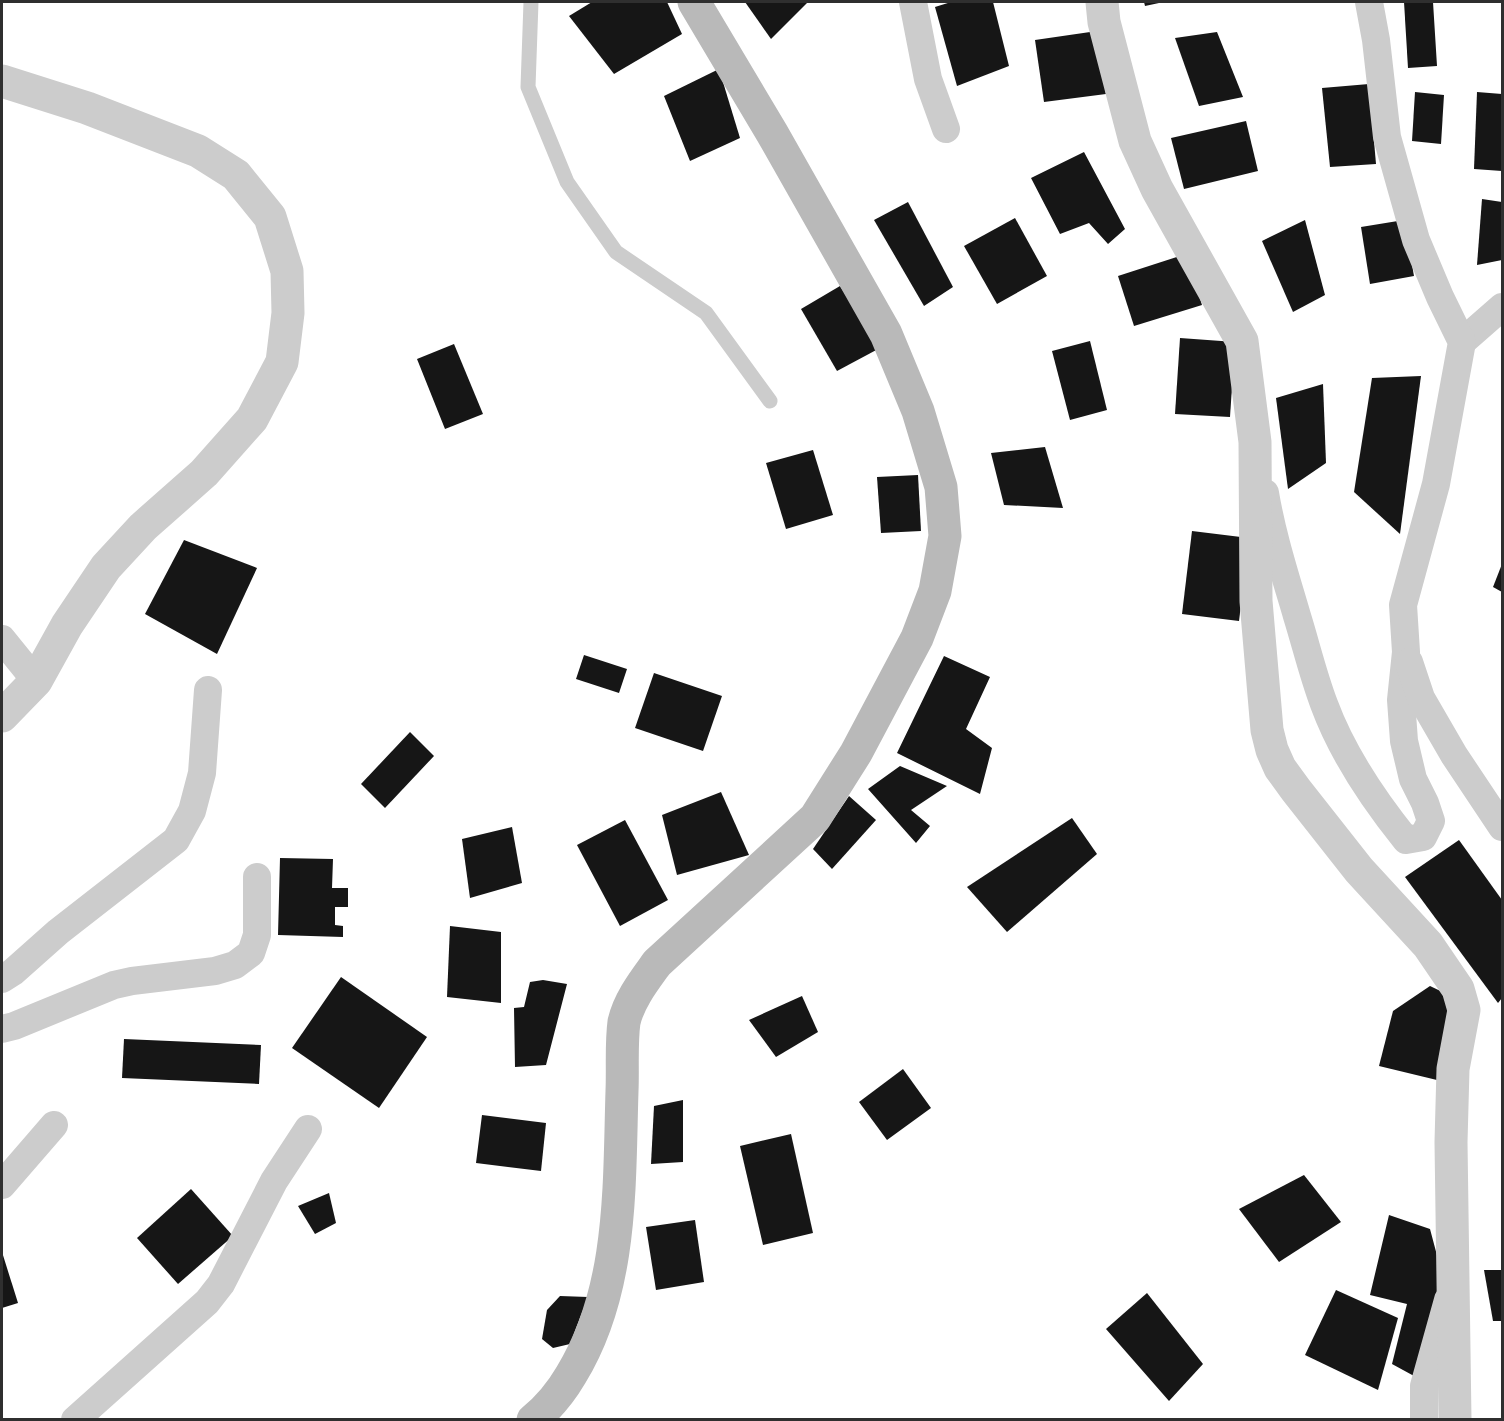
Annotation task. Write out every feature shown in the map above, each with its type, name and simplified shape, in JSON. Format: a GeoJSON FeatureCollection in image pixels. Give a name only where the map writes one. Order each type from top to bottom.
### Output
{"type":"FeatureCollection","features":[{"type":"Feature","properties":{"kind":"main road"},"geometry":{"type":"LineString","coordinates":[[533,1419],[544,1411],[561,1392],[577,1366],[591,1339],[604,1298],[621,1184],[624,1022],[636,991],[657,963],[815,818],[856,753],[917,638],[935,591],[945,536],[941,487],[918,411],[886,334],[772,133],[694,2]]}},
{"type":"Feature","properties":{"kind":"street"},"geometry":{"type":"LineString","coordinates":[[913,2],[928,79],[946,129]]}},
{"type":"Feature","properties":{"kind":"street"},"geometry":{"type":"LineString","coordinates":[[1102,2],[1104,22],[1135,141],[1157,189],[1242,341],[1255,442],[1270,521],[1324,704],[1338,736],[1376,803],[1406,840],[1423,837],[1431,821],[1413,780],[1404,741],[1401,700],[1406,652],[1403,605],[1437,484],[1462,342],[1416,240],[1387,137],[1376,40],[1369,2]]}},
{"type":"Feature","properties":{"kind":"street"},"geometry":{"type":"LineString","coordinates":[[2,81],[87,108],[198,151],[236,175],[270,217],[287,271],[288,313],[282,362],[252,419],[204,473],[143,527],[106,567],[67,625],[36,681],[2,716]]}},
{"type":"Feature","properties":{"kind":"street"},"geometry":{"type":"LineString","coordinates":[[1462,342],[1503,307]]}},
{"type":"Feature","properties":{"kind":"street"},"geometry":{"type":"LineString","coordinates":[[1255,442],[1256,601],[1267,730],[1272,750],[1280,768],[1359,870],[1428,945],[1458,989],[1464,1010],[1453,1069],[1451,1132],[1455,1419]]}},
{"type":"Feature","properties":{"kind":"street"},"geometry":{"type":"LineString","coordinates":[[2,639],[36,681]]}},
{"type":"Feature","properties":{"kind":"street"},"geometry":{"type":"LineString","coordinates":[[1406,652],[1421,698],[1454,755],[1503,827]]}},
{"type":"Feature","properties":{"kind":"street"},"geometry":{"type":"LineString","coordinates":[[2,979],[176,840],[192,811],[202,773],[208,690]]}},
{"type":"Feature","properties":{"kind":"street"},"geometry":{"type":"LineString","coordinates":[[2,1029],[114,985],[215,971],[235,965],[250,953],[257,935],[257,877]]}},
{"type":"Feature","properties":{"kind":"street"},"geometry":{"type":"LineString","coordinates":[[2,1185],[54,1125]]}},
{"type":"Feature","properties":{"kind":"street"},"geometry":{"type":"LineString","coordinates":[[75,1419],[207,1302],[221,1284],[274,1181],[308,1129]]}},
{"type":"Feature","properties":{"kind":"street"},"geometry":{"type":"LineString","coordinates":[[1424,1419],[1424,1386],[1454,1281]]}},
{"type":"Feature","properties":{"kind":"lane"},"geometry":{"type":"LineString","coordinates":[[531,2],[528,87],[567,182],[616,252],[706,313],[770,401]]}},
{"type":"Feature","properties":{"kind":"building"},"geometry":{"type":"Polygon","coordinates":[[[592,2],[667,2],[682,34],[614,74],[569,16],[592,2]]]}},
{"type":"Feature","properties":{"kind":"building"},"geometry":{"type":"Polygon","coordinates":[[[745,2],[808,2],[771,39],[745,2]]]}},
{"type":"Feature","properties":{"kind":"building"},"geometry":{"type":"Polygon","coordinates":[[[951,2],[993,2],[1009,66],[957,86],[935,7],[951,2]]]}},
{"type":"Feature","properties":{"kind":"building"},"geometry":{"type":"Polygon","coordinates":[[[1144,2],[1159,2],[1159,3],[1145,6],[1144,2]]]}},
{"type":"Feature","properties":{"kind":"building"},"geometry":{"type":"Polygon","coordinates":[[[1404,2],[1433,2],[1437,66],[1408,68],[1404,2]]]}},
{"type":"Feature","properties":{"kind":"building"},"geometry":{"type":"Polygon","coordinates":[[[1097,31],[1106,94],[1044,102],[1035,40],[1097,31]]]}},
{"type":"Feature","properties":{"kind":"building"},"geometry":{"type":"Polygon","coordinates":[[[1217,32],[1243,97],[1199,106],[1175,38],[1217,32]]]}},
{"type":"Feature","properties":{"kind":"building"},"geometry":{"type":"Polygon","coordinates":[[[719,69],[740,138],[690,161],[664,96],[719,69]]]}},
{"type":"Feature","properties":{"kind":"building"},"geometry":{"type":"Polygon","coordinates":[[[1369,84],[1376,164],[1330,167],[1322,88],[1369,84]]]}},
{"type":"Feature","properties":{"kind":"building"},"geometry":{"type":"Polygon","coordinates":[[[1415,92],[1444,95],[1441,144],[1412,141],[1415,92]]]}},
{"type":"Feature","properties":{"kind":"building"},"geometry":{"type":"Polygon","coordinates":[[[1477,92],[1502,94],[1502,171],[1474,169],[1477,92]]]}},
{"type":"Feature","properties":{"kind":"building"},"geometry":{"type":"Polygon","coordinates":[[[1246,121],[1258,171],[1184,189],[1171,138],[1246,121]]]}},
{"type":"Feature","properties":{"kind":"building"},"geometry":{"type":"Polygon","coordinates":[[[1084,152],[1125,229],[1108,244],[1089,223],[1060,234],[1031,178],[1084,152]]]}},
{"type":"Feature","properties":{"kind":"building"},"geometry":{"type":"Polygon","coordinates":[[[1482,199],[1502,202],[1502,260],[1477,265],[1482,199]]]}},
{"type":"Feature","properties":{"kind":"building"},"geometry":{"type":"Polygon","coordinates":[[[908,202],[953,287],[924,306],[874,220],[908,202]]]}},
{"type":"Feature","properties":{"kind":"building"},"geometry":{"type":"Polygon","coordinates":[[[1015,218],[1047,276],[997,304],[964,246],[1015,218]]]}},
{"type":"Feature","properties":{"kind":"building"},"geometry":{"type":"Polygon","coordinates":[[[1305,220],[1325,295],[1293,312],[1262,241],[1305,220]]]}},
{"type":"Feature","properties":{"kind":"building"},"geometry":{"type":"Polygon","coordinates":[[[1404,220],[1414,276],[1370,284],[1361,227],[1404,220]]]}},
{"type":"Feature","properties":{"kind":"building"},"geometry":{"type":"Polygon","coordinates":[[[1186,254],[1202,305],[1134,326],[1118,276],[1186,254]]]}},
{"type":"Feature","properties":{"kind":"building"},"geometry":{"type":"Polygon","coordinates":[[[840,286],[880,348],[837,371],[801,309],[840,286]]]}},
{"type":"Feature","properties":{"kind":"building"},"geometry":{"type":"Polygon","coordinates":[[[1180,338],[1235,342],[1230,417],[1175,414],[1180,338]]]}},
{"type":"Feature","properties":{"kind":"building"},"geometry":{"type":"Polygon","coordinates":[[[1090,341],[1107,410],[1070,420],[1052,351],[1090,341]]]}},
{"type":"Feature","properties":{"kind":"building"},"geometry":{"type":"Polygon","coordinates":[[[454,344],[483,414],[445,429],[417,359],[454,344]]]}},
{"type":"Feature","properties":{"kind":"building"},"geometry":{"type":"Polygon","coordinates":[[[1421,376],[1400,534],[1354,492],[1372,378],[1421,376]]]}},
{"type":"Feature","properties":{"kind":"building"},"geometry":{"type":"Polygon","coordinates":[[[1323,384],[1326,463],[1288,489],[1276,398],[1323,384]]]}},
{"type":"Feature","properties":{"kind":"building"},"geometry":{"type":"Polygon","coordinates":[[[1045,447],[1063,508],[1004,505],[991,453],[1045,447]]]}},
{"type":"Feature","properties":{"kind":"building"},"geometry":{"type":"Polygon","coordinates":[[[813,450],[833,515],[786,529],[766,463],[813,450]]]}},
{"type":"Feature","properties":{"kind":"building"},"geometry":{"type":"Polygon","coordinates":[[[918,475],[921,531],[881,533],[877,477],[918,475]]]}},
{"type":"Feature","properties":{"kind":"building"},"geometry":{"type":"Polygon","coordinates":[[[1192,531],[1249,538],[1239,621],[1182,614],[1192,531]]]}},
{"type":"Feature","properties":{"kind":"building"},"geometry":{"type":"Polygon","coordinates":[[[184,540],[257,568],[217,654],[145,614],[184,540]]]}},
{"type":"Feature","properties":{"kind":"building"},"geometry":{"type":"Polygon","coordinates":[[[1502,564],[1502,592],[1493,587],[1502,564]]]}},
{"type":"Feature","properties":{"kind":"building"},"geometry":{"type":"Polygon","coordinates":[[[584,655],[627,669],[619,693],[576,679],[584,655]]]}},
{"type":"Feature","properties":{"kind":"building"},"geometry":{"type":"Polygon","coordinates":[[[944,656],[990,677],[966,729],[992,748],[980,794],[897,753],[944,656]]]}},
{"type":"Feature","properties":{"kind":"building"},"geometry":{"type":"Polygon","coordinates":[[[654,673],[722,696],[703,751],[635,728],[654,673]]]}},
{"type":"Feature","properties":{"kind":"building"},"geometry":{"type":"Polygon","coordinates":[[[410,732],[434,756],[385,808],[361,784],[410,732]]]}},
{"type":"Feature","properties":{"kind":"building"},"geometry":{"type":"Polygon","coordinates":[[[900,766],[947,786],[911,810],[930,826],[916,843],[868,789],[900,766]]]}},
{"type":"Feature","properties":{"kind":"building"},"geometry":{"type":"Polygon","coordinates":[[[721,792],[749,855],[677,875],[662,815],[721,792]]]}},
{"type":"Feature","properties":{"kind":"building"},"geometry":{"type":"Polygon","coordinates":[[[849,796],[876,820],[832,869],[813,849],[849,796]]]}},
{"type":"Feature","properties":{"kind":"building"},"geometry":{"type":"Polygon","coordinates":[[[1072,818],[1097,854],[1007,932],[967,887],[1072,818]]]}},
{"type":"Feature","properties":{"kind":"building"},"geometry":{"type":"Polygon","coordinates":[[[625,820],[668,900],[620,926],[577,845],[625,820]]]}},
{"type":"Feature","properties":{"kind":"building"},"geometry":{"type":"Polygon","coordinates":[[[512,827],[522,883],[470,898],[462,839],[512,827]]]}},
{"type":"Feature","properties":{"kind":"building"},"geometry":{"type":"Polygon","coordinates":[[[1459,840],[1502,900],[1502,998],[1498,1003],[1405,877],[1459,840]]]}},
{"type":"Feature","properties":{"kind":"building"},"geometry":{"type":"Polygon","coordinates":[[[280,858],[333,859],[332,888],[348,888],[348,907],[335,907],[335,925],[343,926],[343,937],[278,935],[280,858]]]}},
{"type":"Feature","properties":{"kind":"building"},"geometry":{"type":"Polygon","coordinates":[[[450,926],[501,932],[501,1003],[447,997],[450,926]]]}},
{"type":"Feature","properties":{"kind":"building"},"geometry":{"type":"Polygon","coordinates":[[[341,977],[427,1037],[379,1108],[292,1048],[341,977]]]}},
{"type":"Feature","properties":{"kind":"building"},"geometry":{"type":"Polygon","coordinates":[[[543,980],[567,984],[546,1065],[515,1067],[514,1008],[524,1007],[530,982],[543,980]]]}},
{"type":"Feature","properties":{"kind":"building"},"geometry":{"type":"Polygon","coordinates":[[[1430,986],[1453,997],[1441,1081],[1379,1066],[1393,1011],[1430,986]]]}},
{"type":"Feature","properties":{"kind":"building"},"geometry":{"type":"Polygon","coordinates":[[[802,996],[818,1032],[776,1057],[749,1020],[802,996]]]}},
{"type":"Feature","properties":{"kind":"building"},"geometry":{"type":"Polygon","coordinates":[[[124,1039],[261,1045],[259,1084],[122,1078],[124,1039]]]}},
{"type":"Feature","properties":{"kind":"building"},"geometry":{"type":"Polygon","coordinates":[[[903,1069],[931,1108],[887,1140],[859,1102],[903,1069]]]}},
{"type":"Feature","properties":{"kind":"building"},"geometry":{"type":"Polygon","coordinates":[[[683,1100],[683,1162],[651,1164],[654,1106],[683,1100]]]}},
{"type":"Feature","properties":{"kind":"building"},"geometry":{"type":"Polygon","coordinates":[[[482,1115],[546,1123],[541,1171],[476,1163],[482,1115]]]}},
{"type":"Feature","properties":{"kind":"building"},"geometry":{"type":"Polygon","coordinates":[[[791,1134],[813,1233],[763,1245],[740,1146],[791,1134]]]}},
{"type":"Feature","properties":{"kind":"building"},"geometry":{"type":"Polygon","coordinates":[[[1304,1175],[1341,1222],[1279,1262],[1239,1209],[1304,1175]]]}},
{"type":"Feature","properties":{"kind":"building"},"geometry":{"type":"Polygon","coordinates":[[[191,1189],[233,1236],[178,1284],[137,1238],[191,1189]]]}},
{"type":"Feature","properties":{"kind":"building"},"geometry":{"type":"Polygon","coordinates":[[[329,1193],[336,1223],[315,1234],[298,1206],[329,1193]]]}},
{"type":"Feature","properties":{"kind":"building"},"geometry":{"type":"Polygon","coordinates":[[[1389,1215],[1430,1229],[1443,1278],[1414,1376],[1392,1364],[1407,1304],[1370,1295],[1389,1215]]]}},
{"type":"Feature","properties":{"kind":"building"},"geometry":{"type":"Polygon","coordinates":[[[695,1220],[704,1282],[656,1290],[646,1227],[695,1220]]]}},
{"type":"Feature","properties":{"kind":"building"},"geometry":{"type":"Polygon","coordinates":[[[2,1252],[18,1303],[2,1308],[2,1252]]]}},
{"type":"Feature","properties":{"kind":"building"},"geometry":{"type":"Polygon","coordinates":[[[1484,1270],[1502,1270],[1502,1321],[1493,1321],[1484,1270]]]}},
{"type":"Feature","properties":{"kind":"building"},"geometry":{"type":"Polygon","coordinates":[[[1336,1290],[1398,1318],[1378,1390],[1305,1355],[1336,1290]]]}},
{"type":"Feature","properties":{"kind":"building"},"geometry":{"type":"Polygon","coordinates":[[[1147,1293],[1203,1364],[1169,1401],[1106,1329],[1147,1293]]]}},
{"type":"Feature","properties":{"kind":"building"},"geometry":{"type":"Polygon","coordinates":[[[560,1296],[588,1297],[570,1344],[553,1348],[542,1339],[547,1310],[560,1296]]]}}]}
